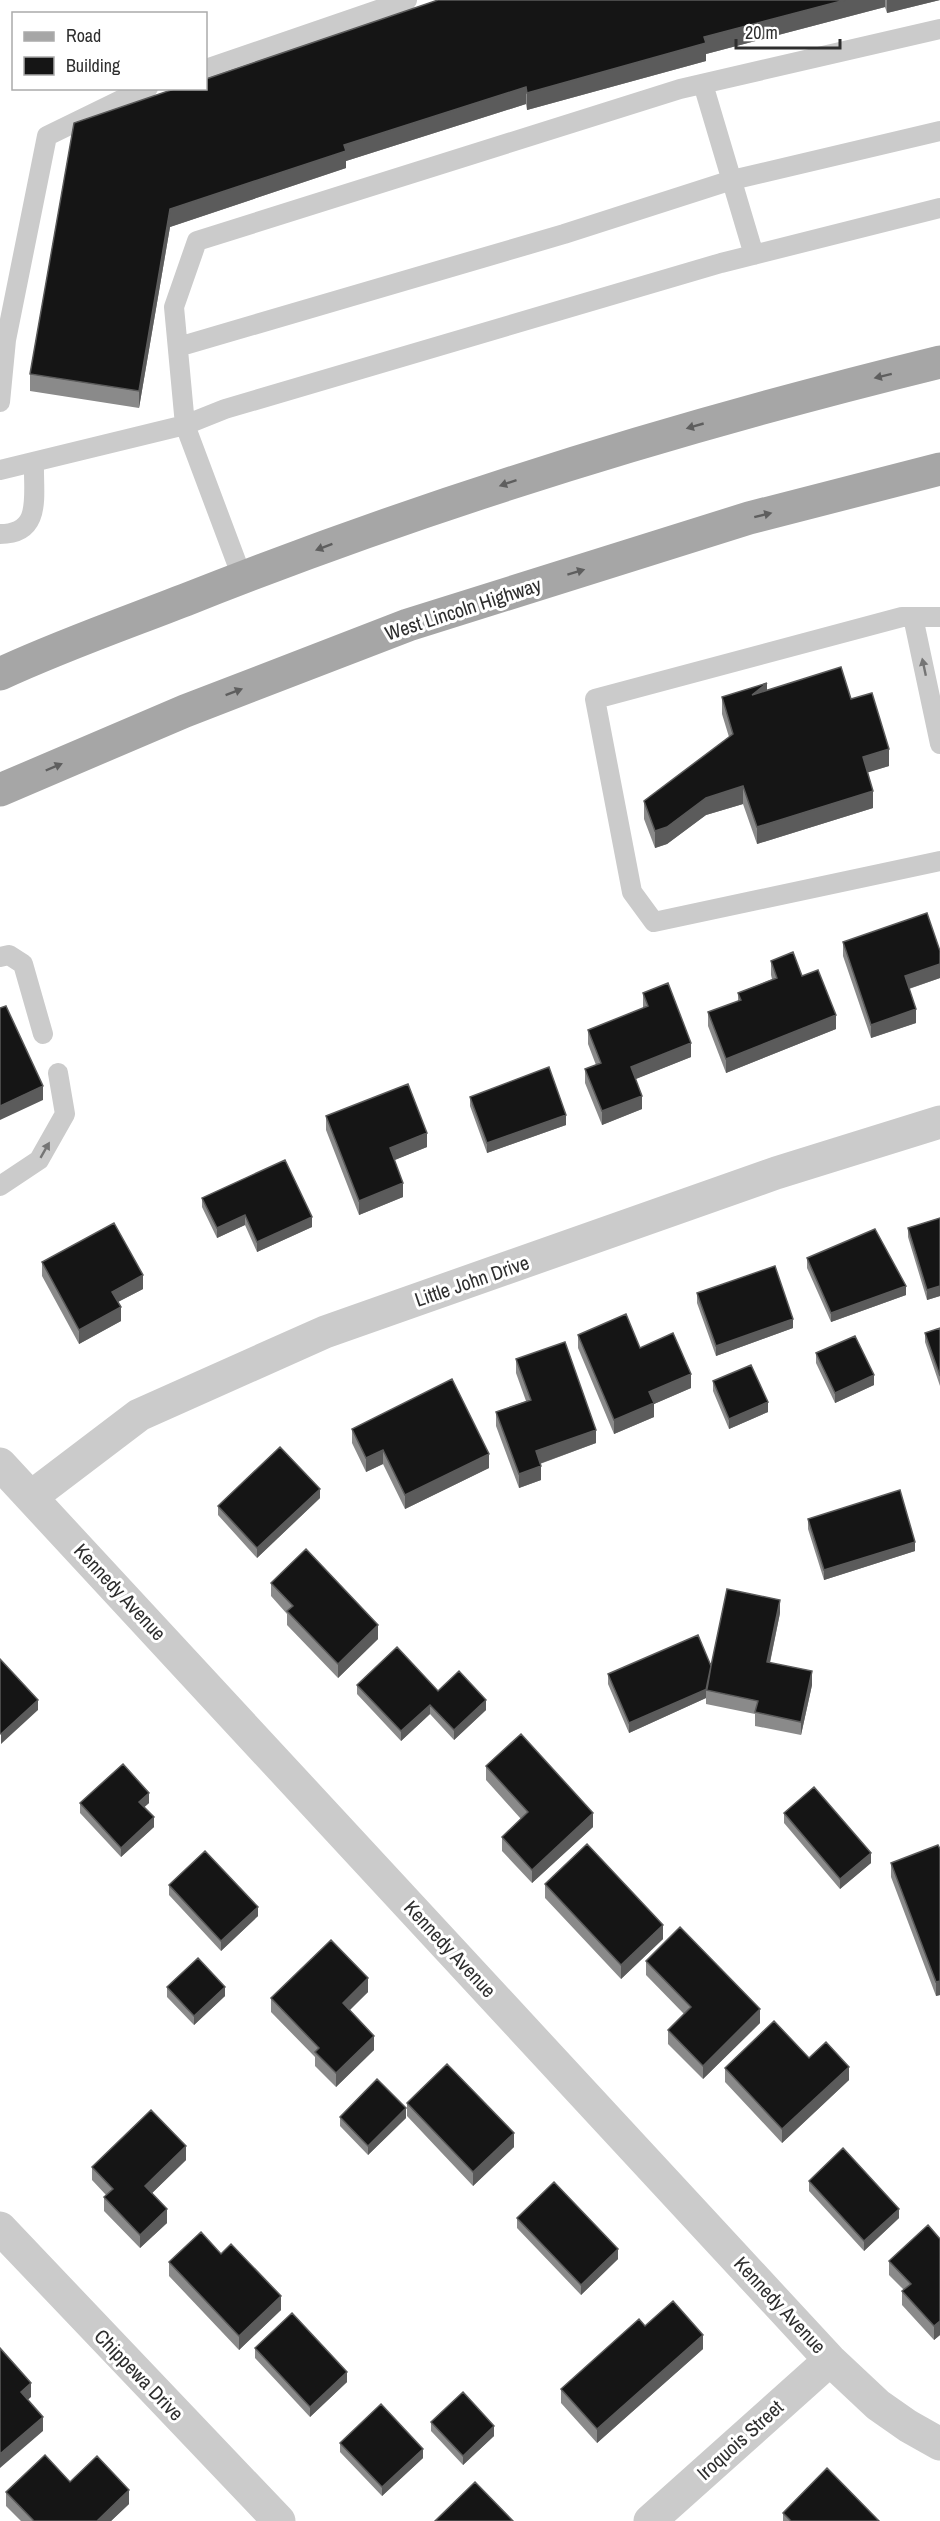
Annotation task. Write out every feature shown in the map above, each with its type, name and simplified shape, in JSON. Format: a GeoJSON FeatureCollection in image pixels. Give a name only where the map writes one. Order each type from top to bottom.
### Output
{"type":"FeatureCollection","features":[{"type":"Feature","properties":{"kind":"main road"},"geometry":{"type":"LineString","coordinates":[[0,674],[242,577],[355,535],[541,471],[786,399],[940,362]]}},
{"type":"Feature","properties":{"kind":"main road","name":"West Lincoln Highway"},"geometry":{"type":"LineString","coordinates":[[0,790],[185,711],[408,625],[749,518],[940,469]]}},
{"type":"Feature","properties":{"kind":"street","name":"Little John Drive"},"geometry":{"type":"LineString","coordinates":[[32,1497],[139,1415],[326,1332],[776,1173],[940,1122]]}},
{"type":"Feature","properties":{"kind":"street","name":"Kennedy Avenue"},"geometry":{"type":"LineString","coordinates":[[0,1464],[830,2360],[878,2404],[908,2426],[940,2444]]}},
{"type":"Feature","properties":{"kind":"street","name":"Chippewa Drive"},"geometry":{"type":"LineString","coordinates":[[0,2228],[279,2521]]}},
{"type":"Feature","properties":{"kind":"street","name":"Iroquois Street"},"geometry":{"type":"LineString","coordinates":[[650,2521],[830,2360]]}},
{"type":"Feature","properties":{"kind":"lane"},"geometry":{"type":"LineString","coordinates":[[207,69],[407,0]]}},
{"type":"Feature","properties":{"kind":"lane"},"geometry":{"type":"LineString","coordinates":[[242,577],[185,425],[174,307],[197,241],[680,89],[940,29]]}},
{"type":"Feature","properties":{"kind":"lane"},"geometry":{"type":"LineString","coordinates":[[703,84],[754,255]]}},
{"type":"Feature","properties":{"kind":"lane"},"geometry":{"type":"LineString","coordinates":[[0,402],[6,340],[47,136],[143,90]]}},
{"type":"Feature","properties":{"kind":"lane"},"geometry":{"type":"LineString","coordinates":[[178,347],[564,234],[732,180],[940,131]]}},
{"type":"Feature","properties":{"kind":"lane"},"geometry":{"type":"LineString","coordinates":[[0,470],[185,425],[225,409],[754,255],[940,208]]}},
{"type":"Feature","properties":{"kind":"lane"},"geometry":{"type":"LineString","coordinates":[[0,534],[14,534],[25,529],[32,519],[34,463]]}},
{"type":"Feature","properties":{"kind":"lane"},"geometry":{"type":"LineString","coordinates":[[940,616],[902,617],[595,699],[632,892],[654,922],[940,861]]}},
{"type":"Feature","properties":{"kind":"lane"},"geometry":{"type":"LineString","coordinates":[[913,617],[940,744]]}},
{"type":"Feature","properties":{"kind":"lane"},"geometry":{"type":"LineString","coordinates":[[0,957],[9,955],[23,964],[43,1034]]}},
{"type":"Feature","properties":{"kind":"lane"},"geometry":{"type":"LineString","coordinates":[[0,1186],[39,1160],[65,1114],[58,1073]]}},
{"type":"Feature","properties":{"kind":"building"},"geometry":{"type":"Polygon","coordinates":[[[438,0],[845,0],[704,37],[706,43],[527,93],[526,87],[344,145],[346,151],[170,209],[139,391],[30,374],[74,123],[171,90],[207,90],[207,79],[438,0]]]}},
{"type":"Feature","properties":{"kind":"building"},"geometry":{"type":"Polygon","coordinates":[[[841,667],[851,699],[872,693],[889,749],[863,757],[873,791],[757,827],[743,786],[706,798],[667,827],[655,831],[644,801],[733,734],[722,697],[767,683],[752,695],[841,667]]]}},
{"type":"Feature","properties":{"kind":"building"},"geometry":{"type":"Polygon","coordinates":[[[927,913],[940,951],[940,964],[905,976],[916,1009],[871,1025],[843,942],[927,913]]]}},
{"type":"Feature","properties":{"kind":"building"},"geometry":{"type":"Polygon","coordinates":[[[793,952],[802,976],[818,970],[836,1015],[726,1059],[708,1012],[741,1000],[738,993],[777,978],[771,961],[793,952]]]}},
{"type":"Feature","properties":{"kind":"building"},"geometry":{"type":"Polygon","coordinates":[[[668,983],[691,1043],[631,1067],[642,1096],[602,1111],[585,1069],[601,1063],[588,1030],[648,1006],[643,993],[668,983]]]}},
{"type":"Feature","properties":{"kind":"building"},"geometry":{"type":"Polygon","coordinates":[[[6,1006],[43,1086],[0,1106],[0,1008],[6,1006]]]}},
{"type":"Feature","properties":{"kind":"building"},"geometry":{"type":"Polygon","coordinates":[[[549,1067],[566,1115],[487,1143],[470,1097],[549,1067]]]}},
{"type":"Feature","properties":{"kind":"building"},"geometry":{"type":"Polygon","coordinates":[[[408,1084],[427,1133],[390,1148],[403,1183],[359,1201],[326,1116],[408,1084]]]}},
{"type":"Feature","properties":{"kind":"building"},"geometry":{"type":"Polygon","coordinates":[[[285,1160],[312,1217],[257,1242],[245,1215],[217,1228],[202,1198],[285,1160]]]}},
{"type":"Feature","properties":{"kind":"building"},"geometry":{"type":"Polygon","coordinates":[[[940,1218],[940,1286],[927,1290],[908,1228],[940,1218]]]}},
{"type":"Feature","properties":{"kind":"building"},"geometry":{"type":"Polygon","coordinates":[[[114,1223],[143,1275],[112,1292],[121,1307],[79,1330],[42,1262],[114,1223]]]}},
{"type":"Feature","properties":{"kind":"building"},"geometry":{"type":"Polygon","coordinates":[[[875,1229],[906,1286],[831,1313],[807,1258],[875,1229]]]}},
{"type":"Feature","properties":{"kind":"building"},"geometry":{"type":"Polygon","coordinates":[[[775,1266],[793,1319],[716,1346],[697,1293],[775,1266]]]}},
{"type":"Feature","properties":{"kind":"building"},"geometry":{"type":"Polygon","coordinates":[[[626,1314],[640,1348],[673,1333],[691,1374],[649,1392],[654,1403],[614,1420],[578,1335],[626,1314]]]}},
{"type":"Feature","properties":{"kind":"building"},"geometry":{"type":"Polygon","coordinates":[[[940,1328],[940,1376],[925,1333],[940,1328]]]}},
{"type":"Feature","properties":{"kind":"building"},"geometry":{"type":"Polygon","coordinates":[[[855,1336],[874,1375],[835,1393],[816,1353],[855,1336]]]}},
{"type":"Feature","properties":{"kind":"building"},"geometry":{"type":"Polygon","coordinates":[[[565,1342],[596,1430],[536,1451],[541,1466],[519,1474],[496,1412],[531,1400],[516,1359],[565,1342]]]}},
{"type":"Feature","properties":{"kind":"building"},"geometry":{"type":"Polygon","coordinates":[[[751,1365],[768,1402],[729,1419],[713,1381],[751,1365]]]}},
{"type":"Feature","properties":{"kind":"building"},"geometry":{"type":"Polygon","coordinates":[[[452,1379],[489,1454],[405,1495],[383,1450],[366,1458],[352,1429],[452,1379]]]}},
{"type":"Feature","properties":{"kind":"building"},"geometry":{"type":"Polygon","coordinates":[[[280,1447],[320,1489],[257,1548],[218,1506],[280,1447]]]}},
{"type":"Feature","properties":{"kind":"building"},"geometry":{"type":"Polygon","coordinates":[[[900,1490],[915,1542],[824,1570],[808,1519],[900,1490]]]}},
{"type":"Feature","properties":{"kind":"building"},"geometry":{"type":"Polygon","coordinates":[[[306,1549],[378,1625],[338,1664],[287,1611],[293,1606],[271,1583],[306,1549]]]}},
{"type":"Feature","properties":{"kind":"building"},"geometry":{"type":"Polygon","coordinates":[[[727,1589],[780,1600],[767,1662],[812,1671],[801,1722],[755,1712],[758,1701],[706,1690],[727,1589]]]}},
{"type":"Feature","properties":{"kind":"building"},"geometry":{"type":"Polygon","coordinates":[[[698,1635],[711,1666],[707,1689],[629,1723],[608,1674],[698,1635]]]}},
{"type":"Feature","properties":{"kind":"building"},"geometry":{"type":"Polygon","coordinates":[[[397,1647],[438,1691],[459,1671],[486,1700],[454,1730],[430,1705],[401,1731],[357,1685],[397,1647]]]}},
{"type":"Feature","properties":{"kind":"building"},"geometry":{"type":"Polygon","coordinates":[[[0,1659],[38,1700],[1,1734],[0,1733],[0,1659]]]}},
{"type":"Feature","properties":{"kind":"building"},"geometry":{"type":"Polygon","coordinates":[[[521,1734],[593,1813],[532,1870],[502,1837],[528,1812],[486,1766],[521,1734]]]}},
{"type":"Feature","properties":{"kind":"building"},"geometry":{"type":"Polygon","coordinates":[[[123,1764],[149,1793],[139,1802],[154,1817],[121,1848],[80,1803],[123,1764]]]}},
{"type":"Feature","properties":{"kind":"building"},"geometry":{"type":"Polygon","coordinates":[[[814,1787],[871,1853],[840,1879],[784,1813],[814,1787]]]}},
{"type":"Feature","properties":{"kind":"building"},"geometry":{"type":"Polygon","coordinates":[[[587,1844],[663,1925],[621,1965],[545,1884],[587,1844]]]}},
{"type":"Feature","properties":{"kind":"building"},"geometry":{"type":"Polygon","coordinates":[[[938,1845],[940,1849],[940,1981],[936,1982],[891,1863],[938,1845]]]}},
{"type":"Feature","properties":{"kind":"building"},"geometry":{"type":"Polygon","coordinates":[[[205,1851],[258,1907],[221,1941],[169,1885],[205,1851]]]}},
{"type":"Feature","properties":{"kind":"building"},"geometry":{"type":"Polygon","coordinates":[[[680,1927],[760,2009],[703,2066],[668,2030],[691,2007],[646,1961],[680,1927]]]}},
{"type":"Feature","properties":{"kind":"building"},"geometry":{"type":"Polygon","coordinates":[[[331,1940],[368,1978],[343,2003],[374,2036],[336,2073],[315,2052],[319,2048],[271,1998],[331,1940]]]}},
{"type":"Feature","properties":{"kind":"building"},"geometry":{"type":"Polygon","coordinates":[[[198,1958],[225,1987],[194,2016],[167,1987],[198,1958]]]}},
{"type":"Feature","properties":{"kind":"building"},"geometry":{"type":"Polygon","coordinates":[[[774,2021],[809,2058],[826,2042],[849,2067],[782,2129],[725,2068],[774,2021]]]}},
{"type":"Feature","properties":{"kind":"building"},"geometry":{"type":"Polygon","coordinates":[[[447,2064],[514,2133],[473,2172],[407,2103],[447,2064]]]}},
{"type":"Feature","properties":{"kind":"building"},"geometry":{"type":"Polygon","coordinates":[[[377,2079],[406,2108],[368,2146],[340,2117],[377,2079]]]}},
{"type":"Feature","properties":{"kind":"building"},"geometry":{"type":"Polygon","coordinates":[[[151,2110],[186,2146],[145,2186],[167,2209],[140,2235],[104,2197],[113,2189],[92,2167],[151,2110]]]}},
{"type":"Feature","properties":{"kind":"building"},"geometry":{"type":"Polygon","coordinates":[[[843,2148],[899,2209],[864,2241],[809,2181],[843,2148]]]}},
{"type":"Feature","properties":{"kind":"building"},"geometry":{"type":"Polygon","coordinates":[[[554,2182],[618,2249],[581,2285],[517,2218],[554,2182]]]}},
{"type":"Feature","properties":{"kind":"building"},"geometry":{"type":"Polygon","coordinates":[[[928,2225],[940,2239],[940,2321],[934,2326],[902,2291],[911,2284],[889,2261],[928,2225]]]}},
{"type":"Feature","properties":{"kind":"building"},"geometry":{"type":"Polygon","coordinates":[[[201,2232],[221,2254],[231,2244],[281,2296],[239,2336],[169,2262],[201,2232]]]}},
{"type":"Feature","properties":{"kind":"building"},"geometry":{"type":"Polygon","coordinates":[[[673,2301],[703,2335],[597,2429],[561,2389],[639,2319],[645,2326],[673,2301]]]}},
{"type":"Feature","properties":{"kind":"building"},"geometry":{"type":"Polygon","coordinates":[[[292,2313],[347,2372],[310,2407],[255,2348],[292,2313]]]}},
{"type":"Feature","properties":{"kind":"building"},"geometry":{"type":"Polygon","coordinates":[[[0,2348],[31,2383],[21,2392],[43,2417],[0,2454],[0,2348]]]}},
{"type":"Feature","properties":{"kind":"building"},"geometry":{"type":"Polygon","coordinates":[[[463,2392],[494,2426],[463,2456],[431,2422],[463,2392]]]}},
{"type":"Feature","properties":{"kind":"building"},"geometry":{"type":"Polygon","coordinates":[[[381,2404],[423,2449],[382,2487],[340,2443],[381,2404]]]}},
{"type":"Feature","properties":{"kind":"building"},"geometry":{"type":"Polygon","coordinates":[[[45,2455],[70,2482],[97,2456],[129,2490],[97,2521],[34,2521],[6,2492],[45,2455]]]}},
{"type":"Feature","properties":{"kind":"building"},"geometry":{"type":"Polygon","coordinates":[[[827,2468],[879,2521],[791,2521],[783,2513],[827,2468]]]}},
{"type":"Feature","properties":{"kind":"building"},"geometry":{"type":"Polygon","coordinates":[[[475,2482],[513,2521],[435,2521],[475,2482]]]}}]}
